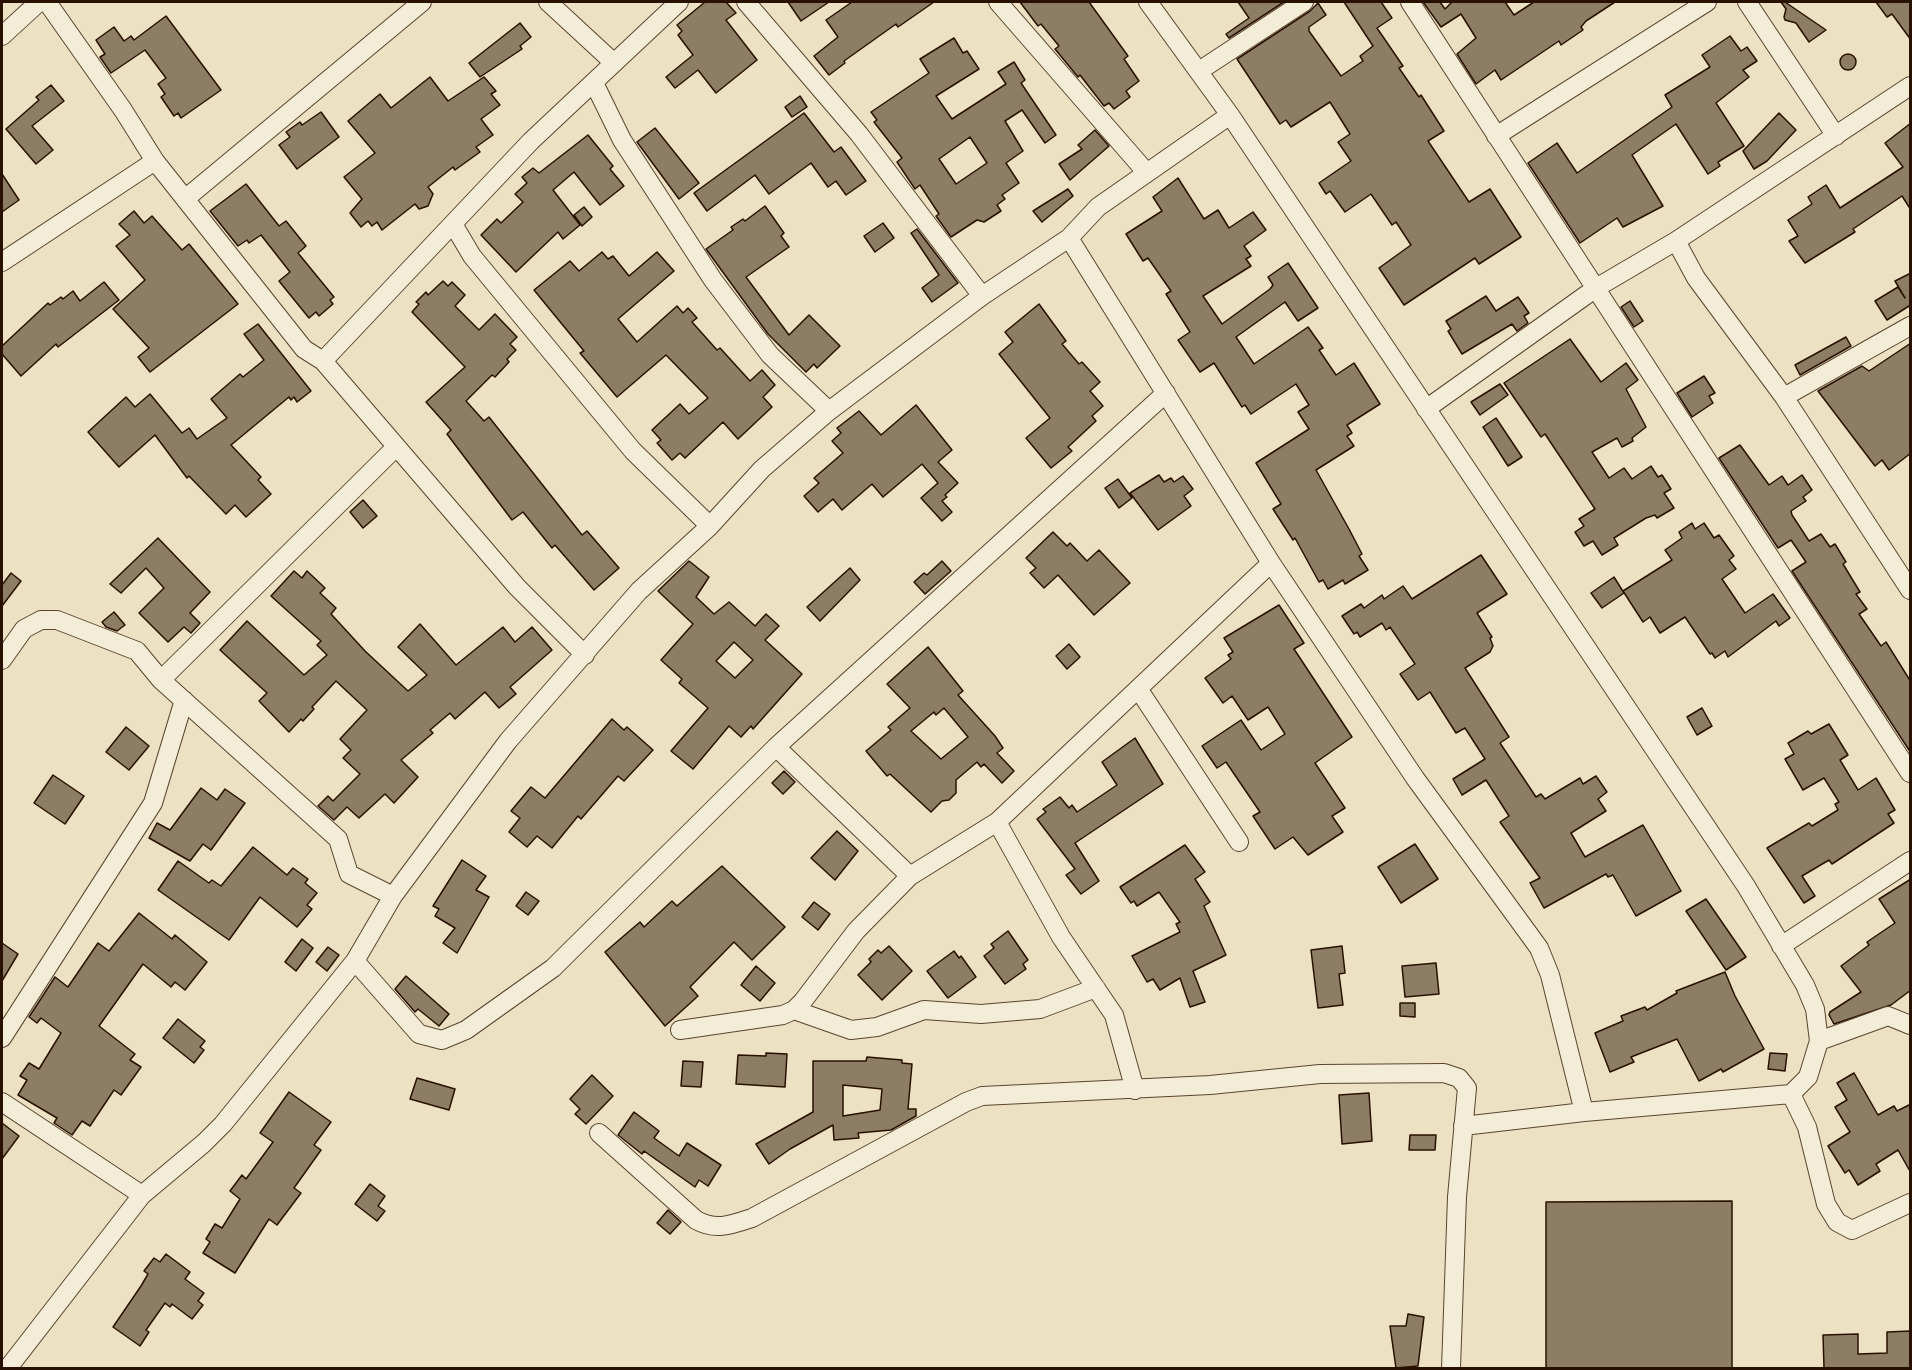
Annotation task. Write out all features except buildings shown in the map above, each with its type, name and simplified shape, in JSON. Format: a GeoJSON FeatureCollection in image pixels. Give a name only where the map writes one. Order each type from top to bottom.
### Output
{"type":"FeatureCollection","features":[{"type":"Feature","properties":{"kind":"street"},"geometry":{"type":"LineString","coordinates":[[2,36],[39,2]]}},
{"type":"Feature","properties":{"kind":"street"},"geometry":{"type":"LineString","coordinates":[[47,2],[123,110],[155,161],[304,349],[323,361],[517,587],[585,655]]}},
{"type":"Feature","properties":{"kind":"street"},"geometry":{"type":"LineString","coordinates":[[185,199],[422,2]]}},
{"type":"Feature","properties":{"kind":"street"},"geometry":{"type":"LineString","coordinates":[[548,2],[613,62]]}},
{"type":"Feature","properties":{"kind":"street"},"geometry":{"type":"LineString","coordinates":[[323,361],[531,141],[679,2]]}},
{"type":"Feature","properties":{"kind":"street"},"geometry":{"type":"LineString","coordinates":[[746,2],[859,134],[982,296]]}},
{"type":"Feature","properties":{"kind":"street"},"geometry":{"type":"LineString","coordinates":[[998,2],[1148,173]]}},
{"type":"Feature","properties":{"kind":"street"},"geometry":{"type":"LineString","coordinates":[[1148,2],[1230,115],[1746,886],[1805,985],[1815,1009],[1819,1041],[1808,1077],[1791,1094],[1462,1125]]}},
{"type":"Feature","properties":{"kind":"street"},"geometry":{"type":"LineString","coordinates":[[1199,71],[1304,2]]}},
{"type":"Feature","properties":{"kind":"street"},"geometry":{"type":"LineString","coordinates":[[1410,2],[1911,773]]}},
{"type":"Feature","properties":{"kind":"street"},"geometry":{"type":"LineString","coordinates":[[1496,136],[1707,2]]}},
{"type":"Feature","properties":{"kind":"street"},"geometry":{"type":"LineString","coordinates":[[1747,2],[1836,136]]}},
{"type":"Feature","properties":{"kind":"street"},"geometry":{"type":"LineString","coordinates":[[594,83],[622,140],[713,280],[770,355],[829,411]]}},
{"type":"Feature","properties":{"kind":"street"},"geometry":{"type":"LineString","coordinates":[[1426,409],[1596,288],[1676,241],[1911,86]]}},
{"type":"Feature","properties":{"kind":"street"},"geometry":{"type":"LineString","coordinates":[[8,1368],[142,1196],[223,1124],[355,961],[393,896],[508,741],[639,591],[710,526],[762,469],[829,411],[982,296],[1069,238],[1098,207],[1230,115]]}},
{"type":"Feature","properties":{"kind":"street"},"geometry":{"type":"LineString","coordinates":[[2,262],[155,161]]}},
{"type":"Feature","properties":{"kind":"street"},"geometry":{"type":"LineString","coordinates":[[453,224],[472,256],[633,451],[710,526]]}},
{"type":"Feature","properties":{"kind":"street"},"geometry":{"type":"LineString","coordinates":[[1069,238],[1271,563],[1415,778],[1539,948],[1550,975],[1584,1112]]}},
{"type":"Feature","properties":{"kind":"street"},"geometry":{"type":"LineString","coordinates":[[1676,241],[1696,278],[1784,397],[1911,590]]}},
{"type":"Feature","properties":{"kind":"street"},"geometry":{"type":"LineString","coordinates":[[1784,397],[1911,326]]}},
{"type":"Feature","properties":{"kind":"street"},"geometry":{"type":"LineString","coordinates":[[355,961],[419,1034],[442,1040],[466,1030],[553,968],[776,747],[1166,393]]}},
{"type":"Feature","properties":{"kind":"street"},"geometry":{"type":"LineString","coordinates":[[161,680],[396,447]]}},
{"type":"Feature","properties":{"kind":"street"},"geometry":{"type":"LineString","coordinates":[[680,1030],[783,1015],[794,1010],[831,968],[856,931],[910,876],[997,822],[1271,563]]}},
{"type":"Feature","properties":{"kind":"street"},"geometry":{"type":"LineString","coordinates":[[2,660],[24,628],[41,620],[57,620],[137,651],[161,680],[338,839],[349,874],[393,896]]}},
{"type":"Feature","properties":{"kind":"street"},"geometry":{"type":"LineString","coordinates":[[1139,690],[1239,842]]}},
{"type":"Feature","properties":{"kind":"street"},"geometry":{"type":"LineString","coordinates":[[2,1038],[153,803],[184,700]]}},
{"type":"Feature","properties":{"kind":"street"},"geometry":{"type":"LineString","coordinates":[[776,747],[910,876]]}},
{"type":"Feature","properties":{"kind":"street"},"geometry":{"type":"LineString","coordinates":[[997,822],[1061,937],[1114,1015],[1135,1090]]}},
{"type":"Feature","properties":{"kind":"street"},"geometry":{"type":"LineString","coordinates":[[1781,946],[1911,861]]}},
{"type":"Feature","properties":{"kind":"street"},"geometry":{"type":"LineString","coordinates":[[794,1010],[851,1030],[877,1027],[924,1010],[981,1014],[1040,1010],[1096,988]]}},
{"type":"Feature","properties":{"kind":"street"},"geometry":{"type":"LineString","coordinates":[[1819,1041],[1888,1016],[1911,1025]]}},
{"type":"Feature","properties":{"kind":"street"},"geometry":{"type":"LineString","coordinates":[[599,1133],[696,1220],[708,1227],[722,1228],[752,1218],[966,1102],[982,1096],[1135,1090],[1320,1074],[1444,1073],[1459,1078],[1467,1088],[1457,1197],[1451,1368]]}},
{"type":"Feature","properties":{"kind":"street"},"geometry":{"type":"LineString","coordinates":[[1791,1094],[1807,1127],[1826,1203],[1837,1222],[1852,1230],[1911,1203]]}},
{"type":"Feature","properties":{"kind":"street"},"geometry":{"type":"LineString","coordinates":[[2,1102],[142,1196]]}}]}
